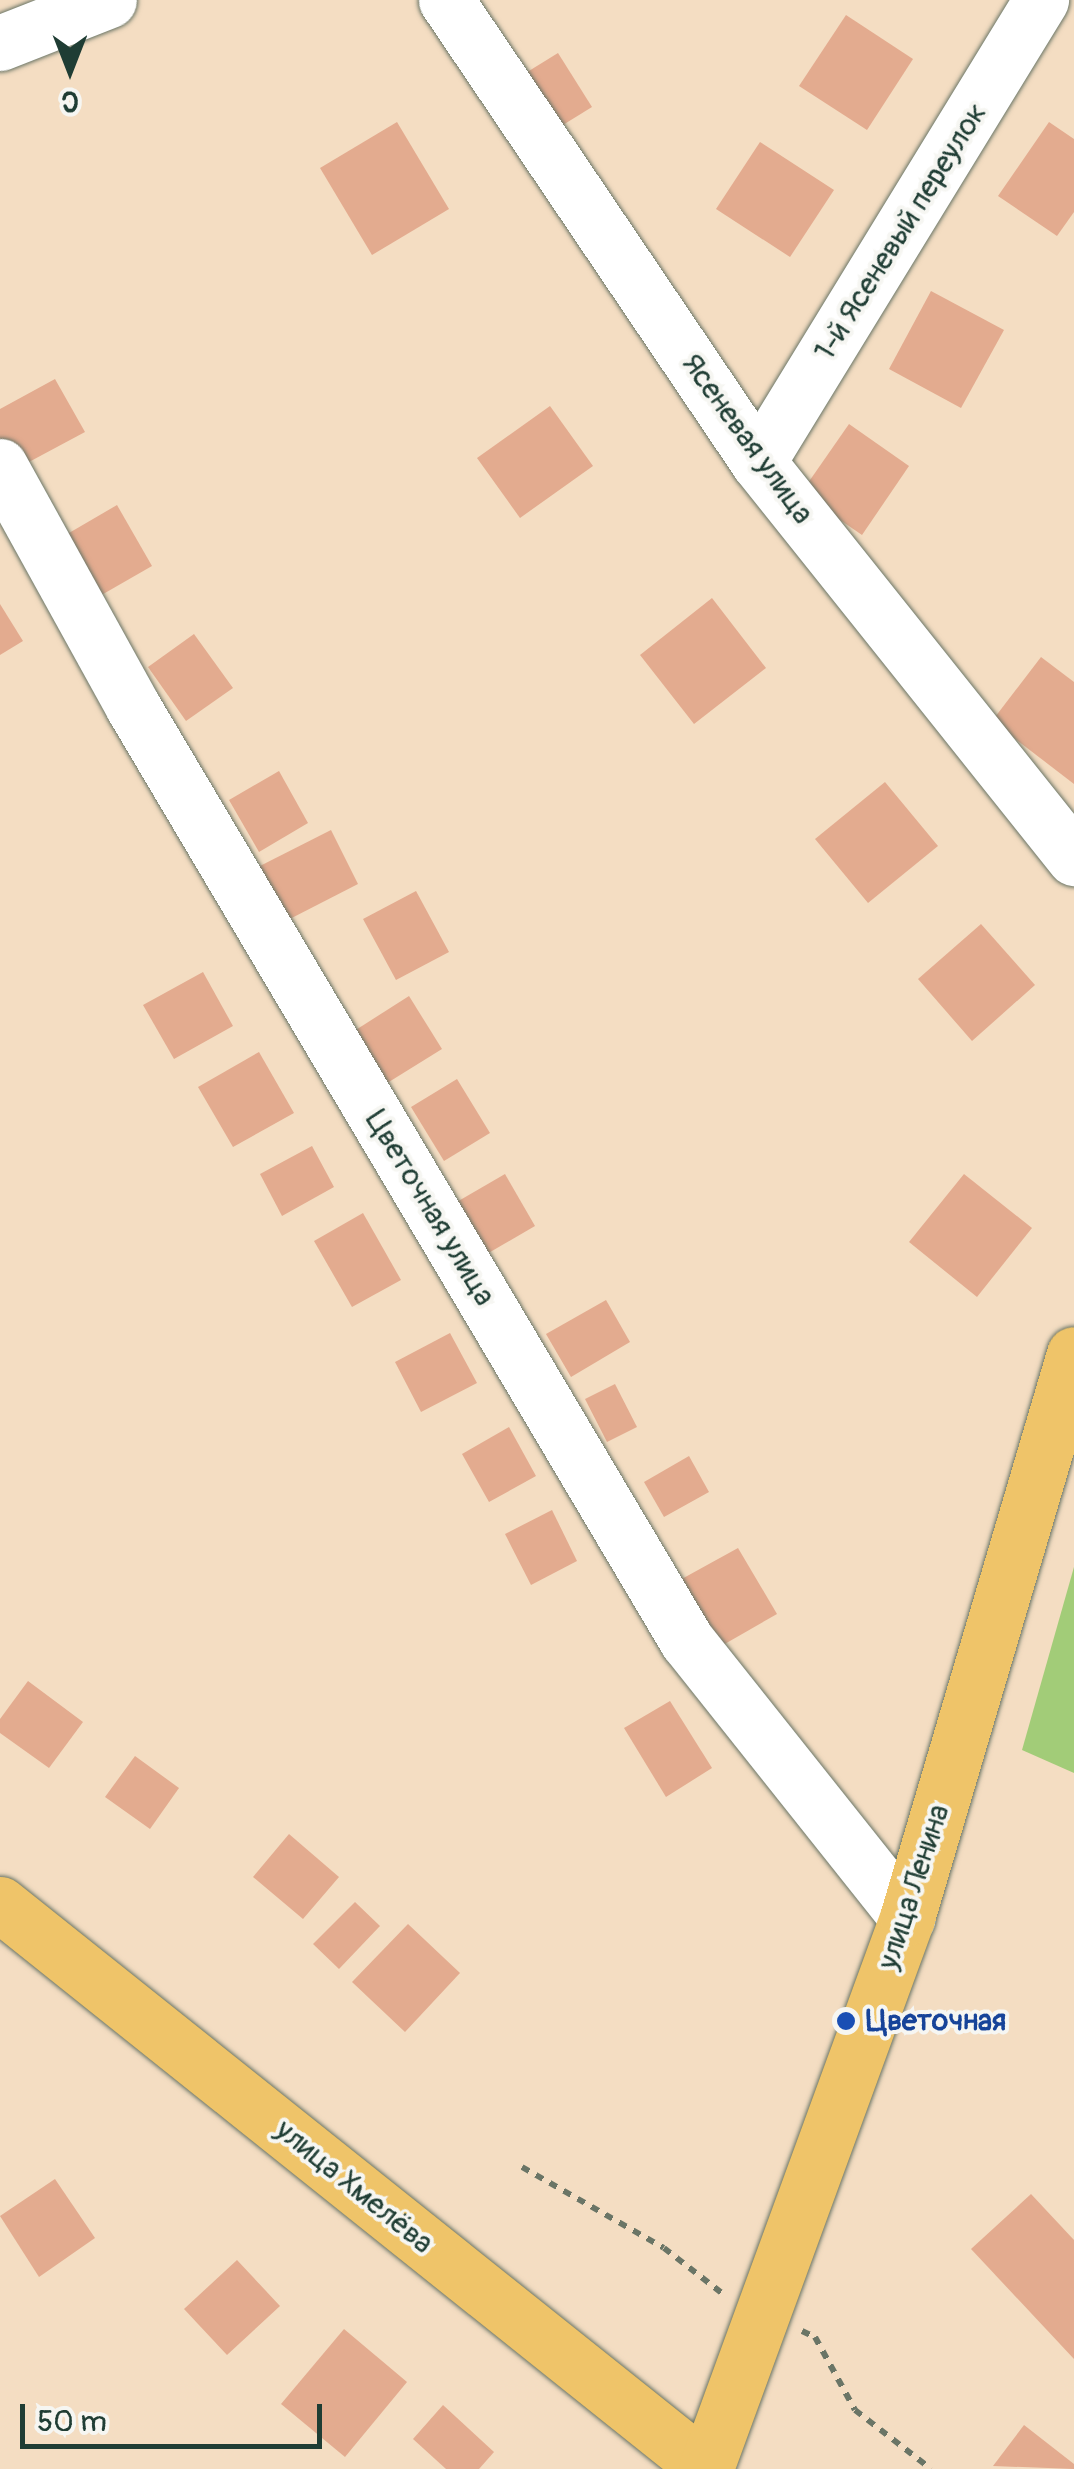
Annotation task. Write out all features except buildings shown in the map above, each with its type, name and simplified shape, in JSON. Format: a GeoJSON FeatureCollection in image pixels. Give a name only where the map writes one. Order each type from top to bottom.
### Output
{"type":"FeatureCollection","features":[{"type":"Feature","properties":{"kind":"main road","name":"улица Ленина"},"geometry":{"type":"LineString","coordinates":[[706,2468],[907,1918],[1074,1354]]}},
{"type":"Feature","properties":{"kind":"main road","name":"улица Хмелёва"},"geometry":{"type":"LineString","coordinates":[[0,1904],[706,2468]]}},
{"type":"Feature","properties":{"kind":"street"},"geometry":{"type":"LineString","coordinates":[[0,42],[109,0]]}},
{"type":"Feature","properties":{"kind":"street","name":"Ясеневая улица"},"geometry":{"type":"LineString","coordinates":[[446,0],[758,462],[1074,858]]}},
{"type":"Feature","properties":{"kind":"street","name":"1-й Ясеневый переулок"},"geometry":{"type":"LineString","coordinates":[[758,462],[1040,0]]}},
{"type":"Feature","properties":{"kind":"street","name":"Цветочная улица"},"geometry":{"type":"LineString","coordinates":[[0,466],[133,707],[688,1641],[907,1918]]}},
{"type":"Feature","properties":{"kind":"green space"},"geometry":{"type":"Polygon","coordinates":[[[1074,1567],[1074,1773],[1022,1750],[1074,1567]]]}},
{"type":"Feature","properties":{"kind":"place","name":"Цветочная"},"geometry":{"type":"Point","coordinates":[846,2021]}}]}
